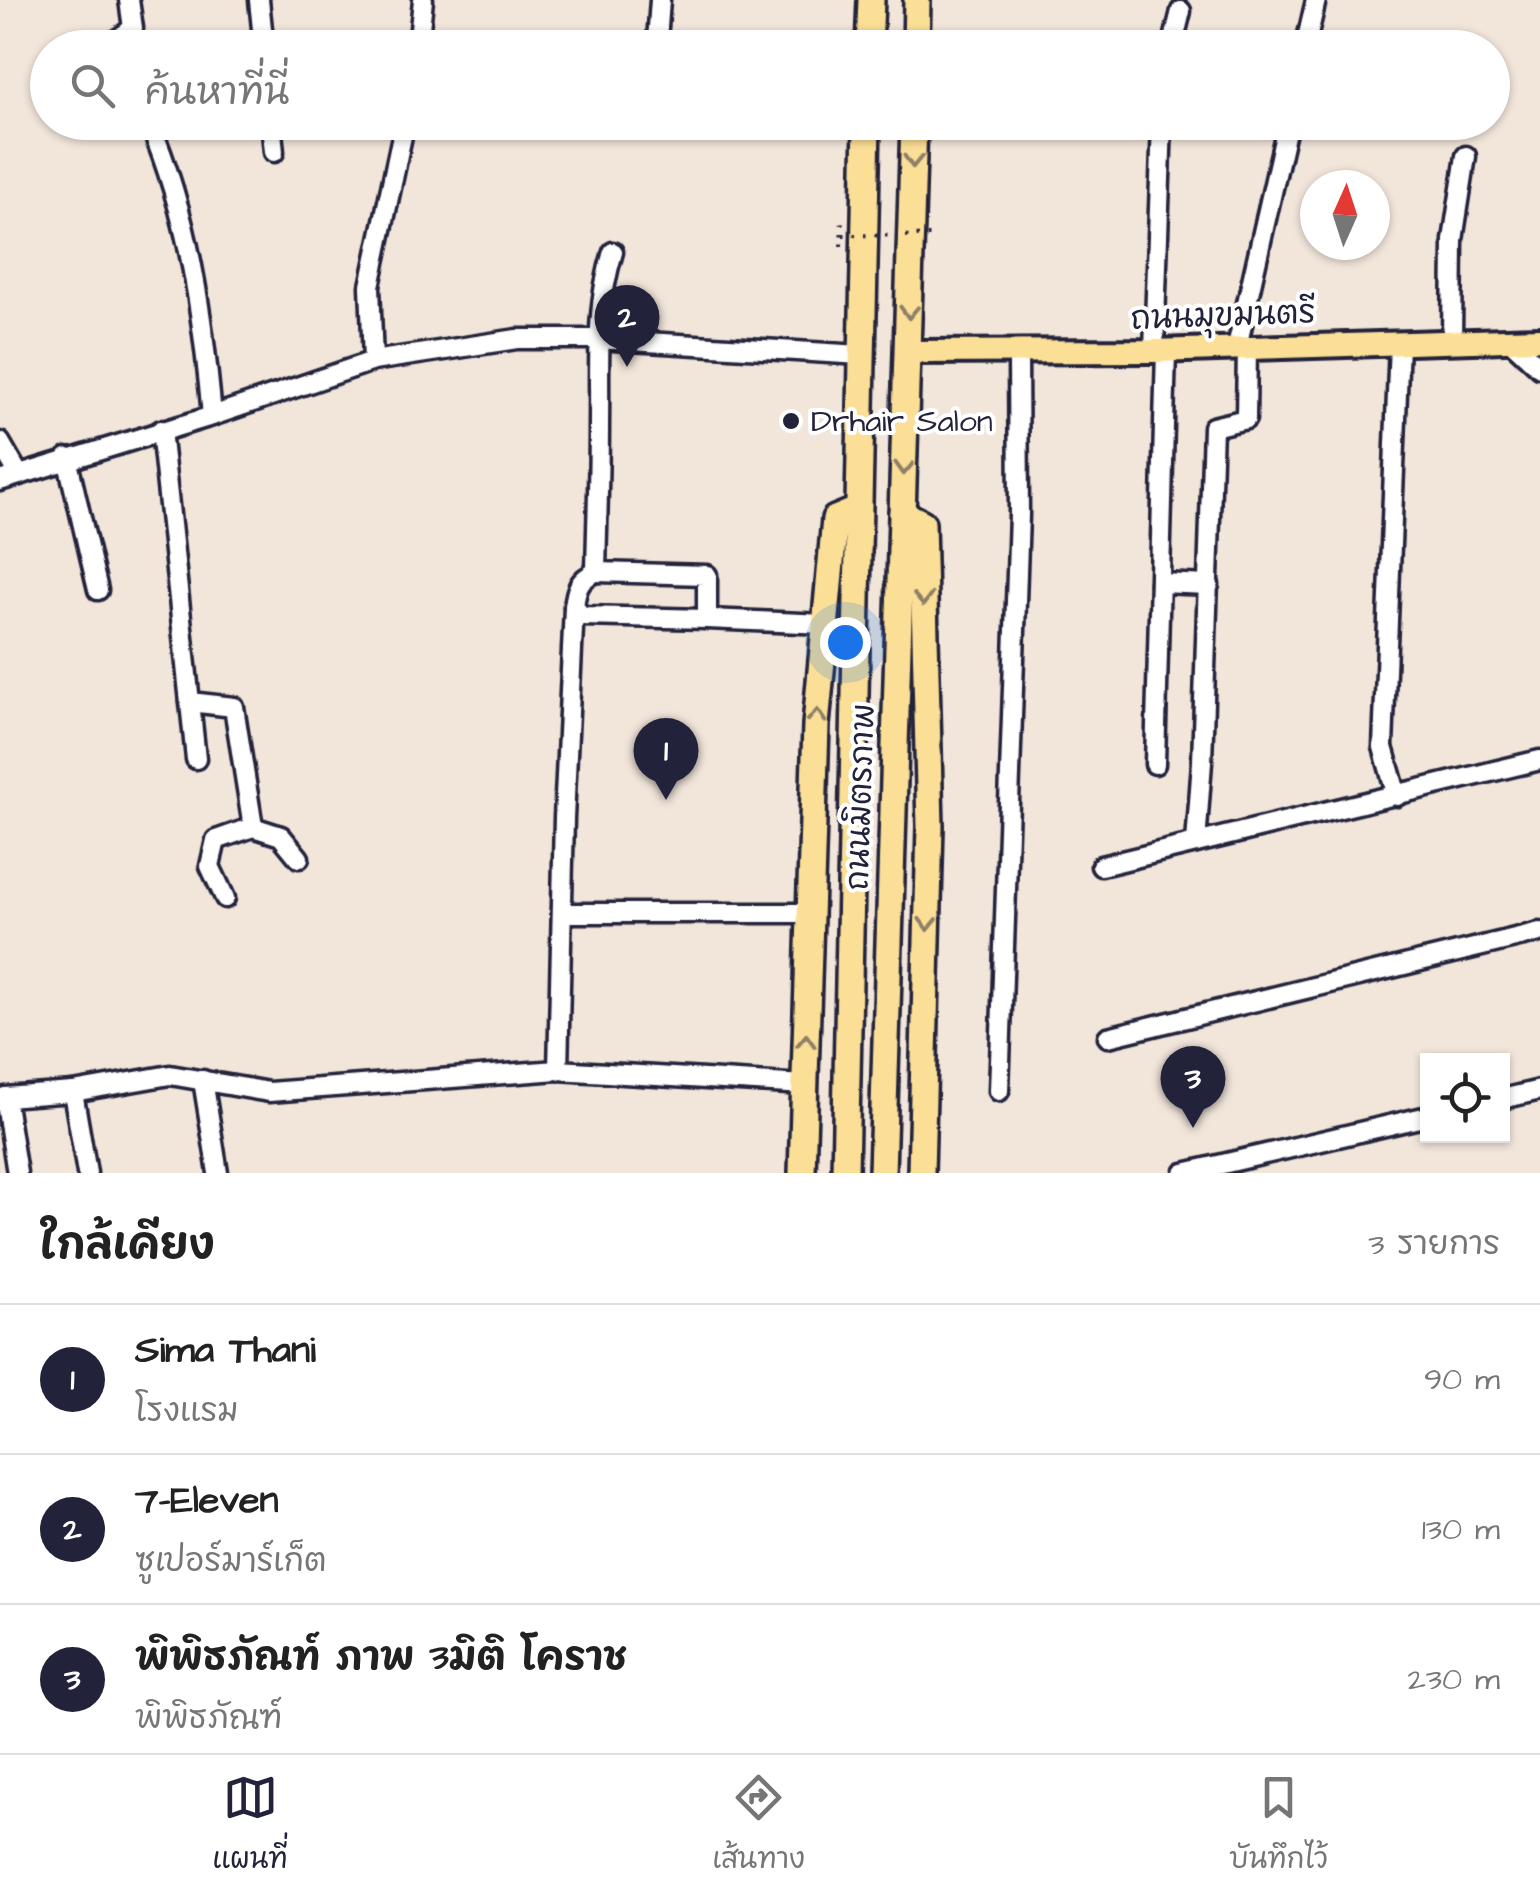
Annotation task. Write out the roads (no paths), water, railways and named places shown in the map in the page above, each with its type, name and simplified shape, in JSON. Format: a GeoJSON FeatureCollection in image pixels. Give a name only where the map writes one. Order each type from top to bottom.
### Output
{"type":"FeatureCollection","features":[{"type":"Feature","properties":{"kind":"highway"},"geometry":{"type":"LineString","coordinates":[[869,30],[870,0]]}},
{"type":"Feature","properties":{"kind":"highway"},"geometry":{"type":"LineString","coordinates":[[916,30],[917,0]]}},
{"type":"Feature","properties":{"kind":"highway","name":"ถนนมิตรภาพ"},"geometry":{"type":"LineString","coordinates":[[845,1173],[867,140]]}},
{"type":"Feature","properties":{"kind":"highway","name":"ถนนมิตรภาพ"},"geometry":{"type":"LineString","coordinates":[[882,1173],[914,140]]}},
{"type":"Feature","properties":{"kind":"highway"},"geometry":{"type":"LineString","coordinates":[[802,1173],[816,725],[836,519],[857,510]]}},
{"type":"Feature","properties":{"kind":"highway"},"geometry":{"type":"LineString","coordinates":[[902,513],[922,523],[930,826],[921,1173]]}},
{"type":"Feature","properties":{"kind":"main road","name":"ถนนมุขมนตรี"},"geometry":{"type":"LineString","coordinates":[[908,352],[1018,354],[1540,339]]}},
{"type":"Feature","properties":{"kind":"street"},"geometry":{"type":"LineString","coordinates":[[129,0],[130,30]]}},
{"type":"Feature","properties":{"kind":"street"},"geometry":{"type":"LineString","coordinates":[[259,0],[262,30]]}},
{"type":"Feature","properties":{"kind":"street"},"geometry":{"type":"LineString","coordinates":[[420,30],[423,0]]}},
{"type":"Feature","properties":{"kind":"street"},"geometry":{"type":"LineString","coordinates":[[657,30],[660,0]]}},
{"type":"Feature","properties":{"kind":"street"},"geometry":{"type":"LineString","coordinates":[[1309,30],[1316,0]]}},
{"type":"Feature","properties":{"kind":"street"},"geometry":{"type":"LineString","coordinates":[[1176,30],[1180,11]]}},
{"type":"Feature","properties":{"kind":"street"},"geometry":{"type":"LineString","coordinates":[[156,140],[186,232],[212,416]]}},
{"type":"Feature","properties":{"kind":"street"},"geometry":{"type":"LineString","coordinates":[[273,140],[274,152]]}},
{"type":"Feature","properties":{"kind":"street"},"geometry":{"type":"LineString","coordinates":[[372,362],[370,286],[400,140]]}},
{"type":"Feature","properties":{"kind":"street"},"geometry":{"type":"LineString","coordinates":[[1155,764],[1160,583],[1162,140]]}},
{"type":"Feature","properties":{"kind":"street"},"geometry":{"type":"LineString","coordinates":[[1196,843],[1213,426],[1246,419],[1242,347],[1284,140]]}},
{"type":"Feature","properties":{"kind":"street"},"geometry":{"type":"LineString","coordinates":[[1452,342],[1453,240],[1466,156]]}},
{"type":"Feature","properties":{"kind":"street"},"geometry":{"type":"LineString","coordinates":[[596,572],[597,339],[600,302],[613,252]]}},
{"type":"Feature","properties":{"kind":"street"},"geometry":{"type":"LineString","coordinates":[[0,480],[212,416],[372,362],[517,339],[597,339],[861,354]]}},
{"type":"Feature","properties":{"kind":"street"},"geometry":{"type":"LineString","coordinates":[[1510,340],[1540,368]]}},
{"type":"Feature","properties":{"kind":"street"},"geometry":{"type":"LineString","coordinates":[[1397,796],[1383,746],[1398,343]]}},
{"type":"Feature","properties":{"kind":"street"},"geometry":{"type":"LineString","coordinates":[[999,1091],[1019,515],[1018,354]]}},
{"type":"Feature","properties":{"kind":"street"},"geometry":{"type":"LineString","coordinates":[[160,430],[196,760]]}},
{"type":"Feature","properties":{"kind":"street"},"geometry":{"type":"LineString","coordinates":[[0,442],[18,473]]}},
{"type":"Feature","properties":{"kind":"street"},"geometry":{"type":"LineString","coordinates":[[66,458],[98,590]]}},
{"type":"Feature","properties":{"kind":"street"},"geometry":{"type":"LineString","coordinates":[[558,1070],[576,592],[583,578],[596,572],[707,575],[707,619]]}},
{"type":"Feature","properties":{"kind":"street"},"geometry":{"type":"LineString","coordinates":[[1160,583],[1209,584]]}},
{"type":"Feature","properties":{"kind":"street"},"geometry":{"type":"LineString","coordinates":[[574,607],[582,616],[825,624]]}},
{"type":"Feature","properties":{"kind":"street"},"geometry":{"type":"LineString","coordinates":[[190,702],[234,707],[253,826]]}},
{"type":"Feature","properties":{"kind":"street"},"geometry":{"type":"LineString","coordinates":[[1102,866],[1540,760]]}},
{"type":"Feature","properties":{"kind":"street"},"geometry":{"type":"LineString","coordinates":[[225,898],[210,866],[216,840],[253,826],[281,836],[298,858]]}},
{"type":"Feature","properties":{"kind":"street"},"geometry":{"type":"LineString","coordinates":[[562,913],[810,913]]}},
{"type":"Feature","properties":{"kind":"street"},"geometry":{"type":"LineString","coordinates":[[1108,1037],[1540,932]]}},
{"type":"Feature","properties":{"kind":"street"},"geometry":{"type":"LineString","coordinates":[[17,1173],[5,1096],[73,1092],[170,1075],[269,1092],[558,1070],[805,1085]]}},
{"type":"Feature","properties":{"kind":"street"},"geometry":{"type":"LineString","coordinates":[[202,1080],[218,1173]]}},
{"type":"Feature","properties":{"kind":"street"},"geometry":{"type":"LineString","coordinates":[[1510,1096],[1540,1090]]}},
{"type":"Feature","properties":{"kind":"street"},"geometry":{"type":"LineString","coordinates":[[73,1092],[87,1173]]}},
{"type":"Feature","properties":{"kind":"street"},"geometry":{"type":"LineString","coordinates":[[1184,1173],[1420,1118]]}},
{"type":"Feature","properties":{"kind":"place","name":"7-Eleven"},"geometry":{"type":"Point","coordinates":[627,367]}},
{"type":"Feature","properties":{"kind":"place","name":"Drhair Salon"},"geometry":{"type":"Point","coordinates":[791,421]}},
{"type":"Feature","properties":{"kind":"place","name":"Sima Thani"},"geometry":{"type":"Point","coordinates":[666,800]}},
{"type":"Feature","properties":{"kind":"place","name":"พิพิธภัณท์ ภาพ 3มิติ โคราช"},"geometry":{"type":"Point","coordinates":[1193,1128]}}]}
